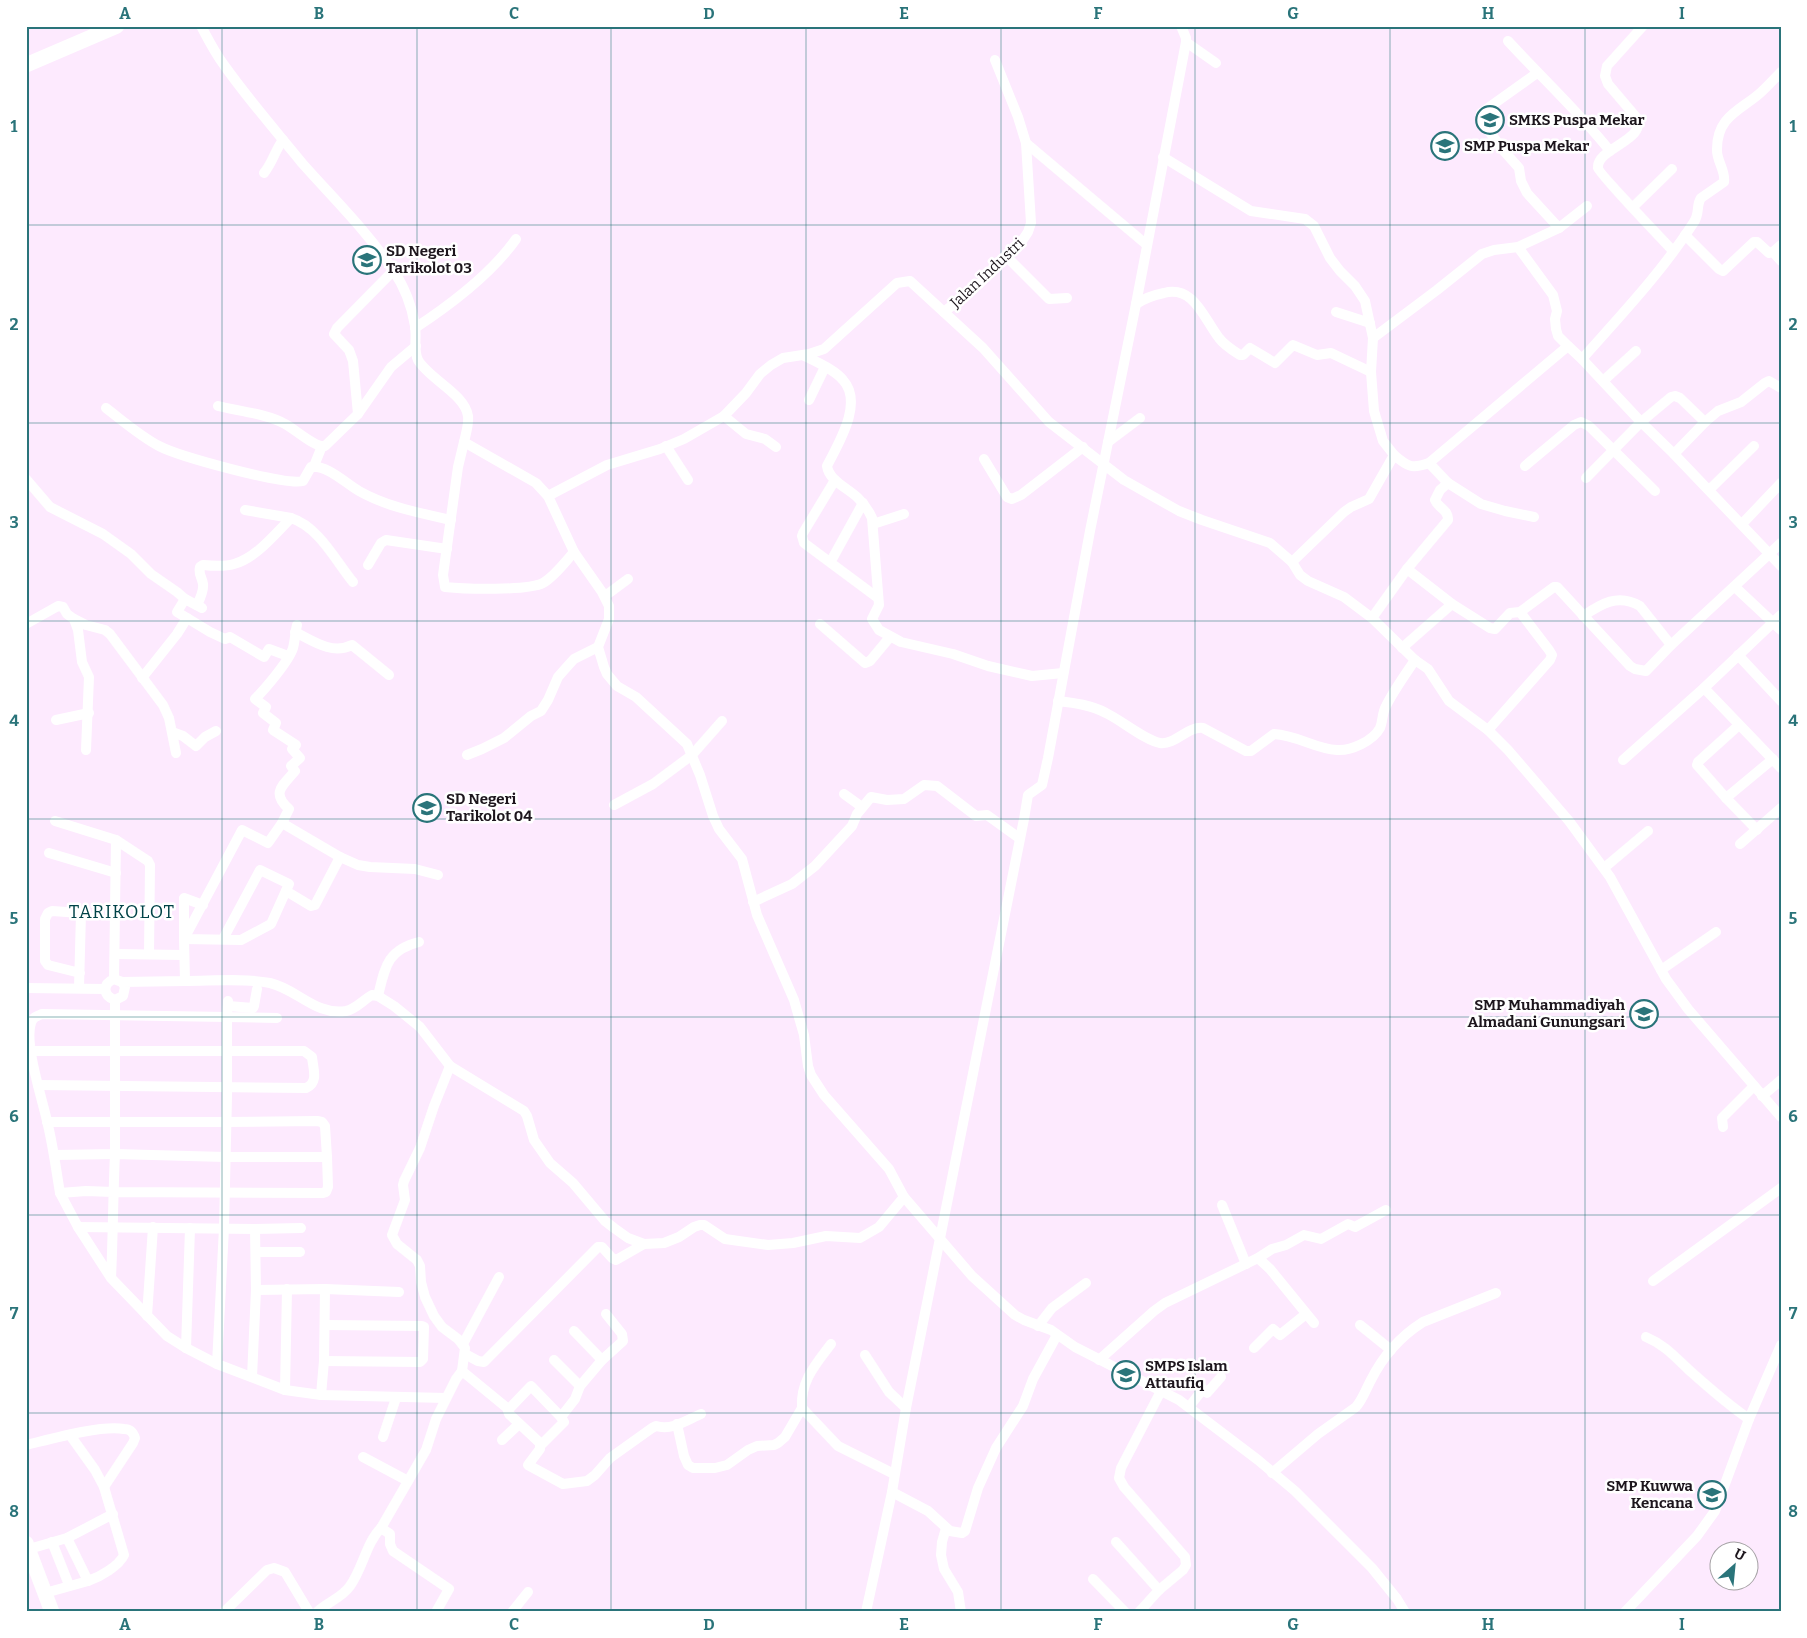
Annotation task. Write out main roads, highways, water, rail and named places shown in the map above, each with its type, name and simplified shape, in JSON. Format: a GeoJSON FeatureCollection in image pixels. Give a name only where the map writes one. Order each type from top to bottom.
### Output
{"type":"FeatureCollection","features":[{"type":"Feature","properties":{"kind":"main road"},"geometry":{"type":"LineString","coordinates":[[26,65],[117,26]]}},
{"type":"Feature","properties":{"kind":"main road"},"geometry":{"type":"LineString","coordinates":[[28,1546],[52,1612]]}},
{"type":"Feature","properties":{"kind":"place","name":"SMKS Puspa Mekar"},"geometry":{"type":"Point","coordinates":[1490,120]}},
{"type":"Feature","properties":{"kind":"place","name":"SMP Puspa Mekar"},"geometry":{"type":"Point","coordinates":[1445,146]}},
{"type":"Feature","properties":{"kind":"place","name":"SD Negeri Tarikolot 03"},"geometry":{"type":"Point","coordinates":[367,260]}},
{"type":"Feature","properties":{"kind":"place","name":"SD Negeri Tarikolot 04"},"geometry":{"type":"Point","coordinates":[427,808]}},
{"type":"Feature","properties":{"kind":"place","name":"SMP Muhammadiyah Almadani Gunungsari"},"geometry":{"type":"Point","coordinates":[1644,1014]}},
{"type":"Feature","properties":{"kind":"place","name":"SMPS Islam Attaufiq"},"geometry":{"type":"Point","coordinates":[1126,1375]}},
{"type":"Feature","properties":{"kind":"place","name":"SMP Kuwwa Kencana"},"geometry":{"type":"Point","coordinates":[1712,1495]}},
{"type":"Feature","properties":{"kind":"district","name":"TARIKOLOT"},"geometry":{"type":"Point","coordinates":[122,912]}}]}
